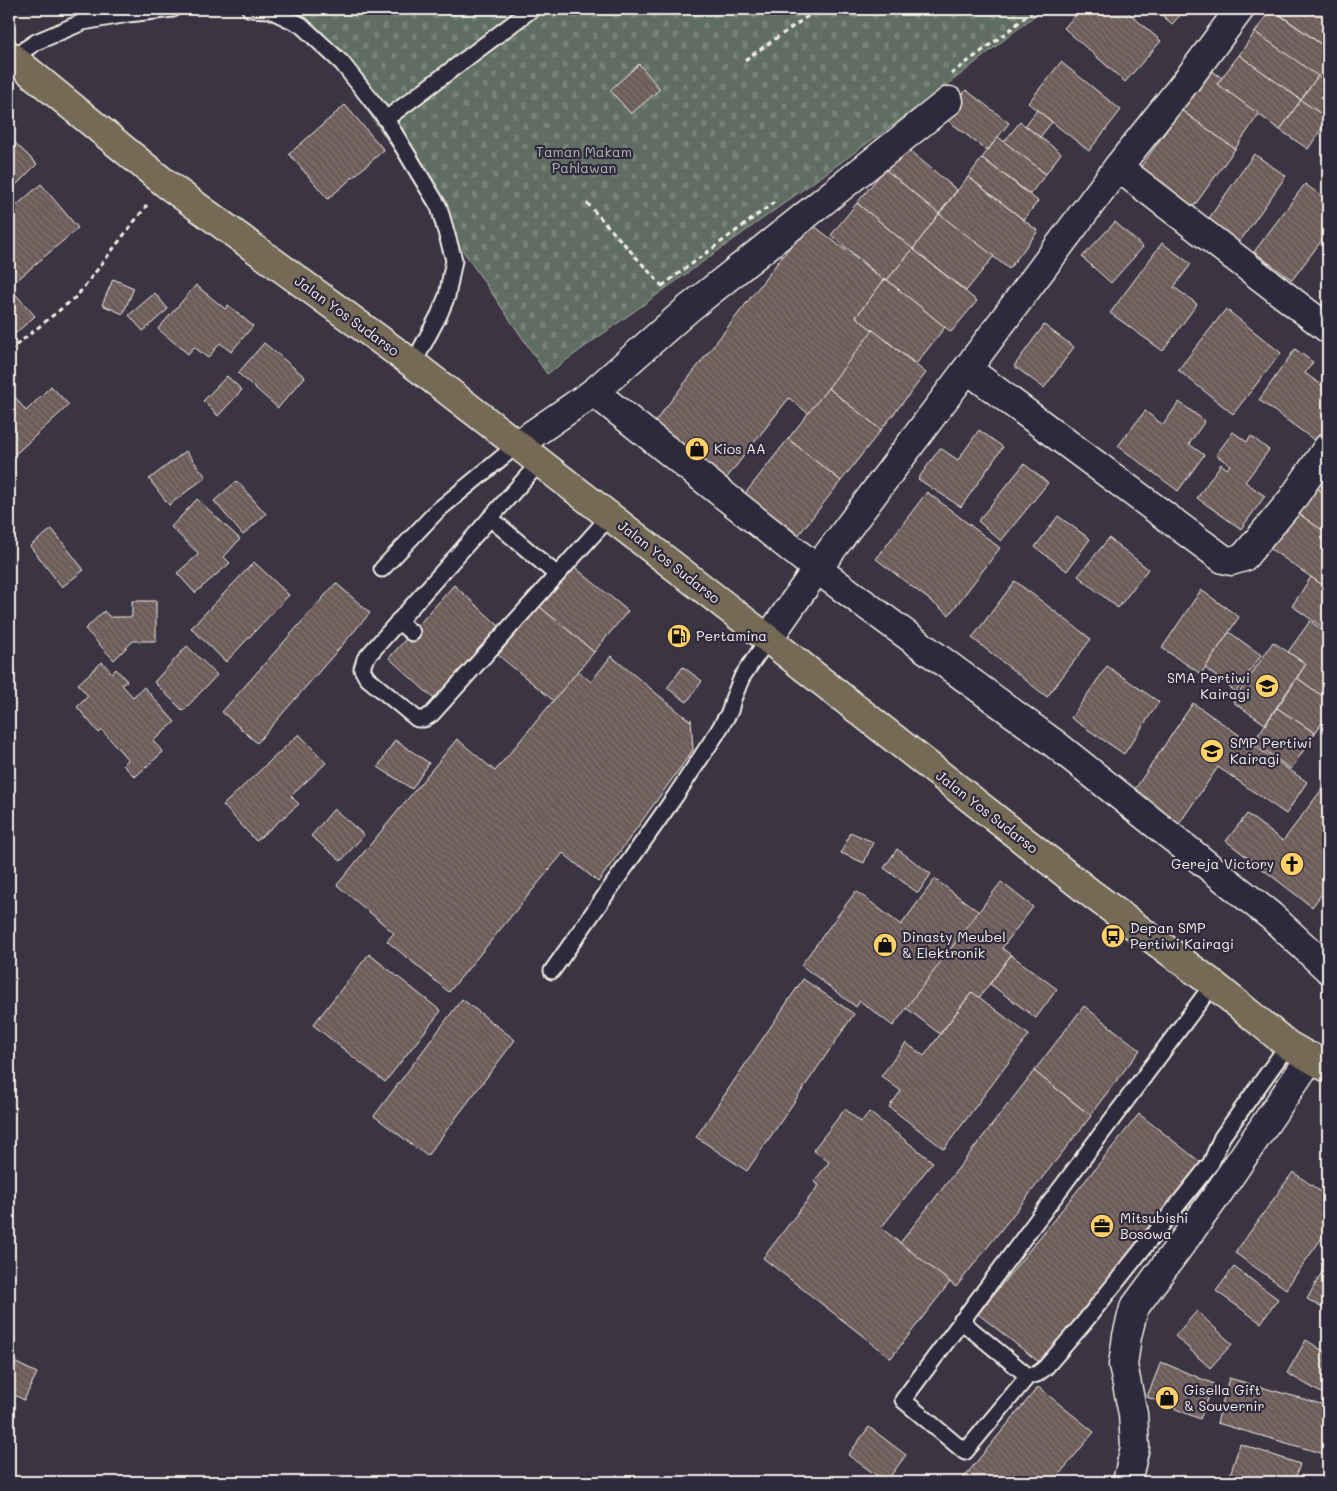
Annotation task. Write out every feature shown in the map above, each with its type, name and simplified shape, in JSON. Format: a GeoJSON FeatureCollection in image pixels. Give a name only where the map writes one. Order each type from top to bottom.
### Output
{"type":"FeatureCollection","features":[{"type":"Feature","properties":{"kind":"highway","name":"Jalan Yos Sudarso"},"geometry":{"type":"LineString","coordinates":[[11,56],[165,183],[413,364],[768,638],[1089,892],[1309,1057]]}},
{"type":"Feature","properties":{"kind":"street"},"geometry":{"type":"LineString","coordinates":[[768,638],[967,369],[1240,9]]}},
{"type":"Feature","properties":{"kind":"street"},"geometry":{"type":"LineString","coordinates":[[517,445],[594,392],[688,309],[949,101]]}},
{"type":"Feature","properties":{"kind":"street"},"geometry":{"type":"LineString","coordinates":[[1118,168],[1328,329]]}},
{"type":"Feature","properties":{"kind":"street"},"geometry":{"type":"LineString","coordinates":[[967,369],[1223,559],[1231,561],[1244,557],[1291,501],[1328,447]]}},
{"type":"Feature","properties":{"kind":"street"},"geometry":{"type":"LineString","coordinates":[[594,392],[818,568],[1055,744],[1271,916],[1328,970]]}},
{"type":"Feature","properties":{"kind":"street"},"geometry":{"type":"LineString","coordinates":[[1127,1482],[1135,1447],[1133,1414],[1123,1366],[1127,1336],[1134,1308],[1215,1198],[1309,1057]]}},
{"type":"Feature","properties":{"kind":"lane"},"geometry":{"type":"LineString","coordinates":[[11,56],[36,42],[83,22],[173,9]]}},
{"type":"Feature","properties":{"kind":"lane"},"geometry":{"type":"LineString","coordinates":[[250,9],[270,10],[301,25],[342,63],[386,119],[439,207],[454,260],[447,296],[439,316],[413,364]]}},
{"type":"Feature","properties":{"kind":"lane"},"geometry":{"type":"LineString","coordinates":[[386,119],[532,9]]}},
{"type":"Feature","properties":{"kind":"lane"},"geometry":{"type":"LineString","coordinates":[[382,569],[437,511],[517,445]]}},
{"type":"Feature","properties":{"kind":"lane"},"geometry":{"type":"LineString","coordinates":[[540,462],[365,659],[362,669],[367,678],[417,719],[424,719],[432,714],[462,674],[557,575],[610,516]]}},
{"type":"Feature","properties":{"kind":"lane"},"geometry":{"type":"LineString","coordinates":[[490,518],[557,575]]}},
{"type":"Feature","properties":{"kind":"lane"},"geometry":{"type":"LineString","coordinates":[[398,621],[412,633]]}},
{"type":"Feature","properties":{"kind":"lane"},"geometry":{"type":"LineString","coordinates":[[552,971],[671,803],[717,733],[730,711],[742,677],[768,638]]}},
{"type":"Feature","properties":{"kind":"lane"},"geometry":{"type":"LineString","coordinates":[[1212,984],[903,1400],[965,1452],[1028,1376],[1037,1374],[1044,1368],[1082,1325],[1211,1163],[1222,1137],[1309,1057]]}},
{"type":"Feature","properties":{"kind":"lane"},"geometry":{"type":"LineString","coordinates":[[961,1321],[1028,1376]]}},
{"type":"Feature","properties":{"kind":"path"},"geometry":{"type":"LineString","coordinates":[[745,60],[818,9]]}},
{"type":"Feature","properties":{"kind":"path"},"geometry":{"type":"LineString","coordinates":[[9,351],[77,296],[165,183]]}},
{"type":"Feature","properties":{"kind":"path"},"geometry":{"type":"LineString","coordinates":[[587,203],[662,286],[688,309]]}},
{"type":"Feature","properties":{"kind":"green space","name":"Taman Makam Pahlawan"},"geometry":{"type":"Polygon","coordinates":[[[298,9],[1043,9],[937,93],[547,374],[298,9]]]}},
{"type":"Feature","properties":{"kind":"building"},"geometry":{"type":"Polygon","coordinates":[[[1081,9],[1124,9],[1161,41],[1125,82],[1064,28],[1081,9]]]}},
{"type":"Feature","properties":{"kind":"building"},"geometry":{"type":"Polygon","coordinates":[[[1155,9],[1186,9],[1172,24],[1155,9]]]}},
{"type":"Feature","properties":{"kind":"building"},"geometry":{"type":"Polygon","coordinates":[[[1271,9],[1328,49],[1328,84],[1255,32],[1271,9]]]}},
{"type":"Feature","properties":{"kind":"building"},"geometry":{"type":"Polygon","coordinates":[[[1272,9],[1328,9],[1328,49],[1272,9]]]}},
{"type":"Feature","properties":{"kind":"building"},"geometry":{"type":"Polygon","coordinates":[[[1255,32],[1318,76],[1301,100],[1239,55],[1255,32]]]}},
{"type":"Feature","properties":{"kind":"building"},"geometry":{"type":"Polygon","coordinates":[[[1239,55],[1301,100],[1280,130],[1217,84],[1239,55]]]}},
{"type":"Feature","properties":{"kind":"building"},"geometry":{"type":"Polygon","coordinates":[[[1061,62],[1121,110],[1089,151],[1028,103],[1061,62]]]}},
{"type":"Feature","properties":{"kind":"building"},"geometry":{"type":"Polygon","coordinates":[[[639,64],[660,89],[631,114],[610,90],[639,64]]]}},
{"type":"Feature","properties":{"kind":"building"},"geometry":{"type":"Polygon","coordinates":[[[1210,69],[1222,78],[1217,84],[1259,114],[1235,149],[1181,110],[1210,69]]]}},
{"type":"Feature","properties":{"kind":"building"},"geometry":{"type":"Polygon","coordinates":[[[1318,76],[1328,84],[1328,119],[1301,100],[1318,76]]]}},
{"type":"Feature","properties":{"kind":"building"},"geometry":{"type":"Polygon","coordinates":[[[966,90],[1009,123],[987,151],[945,118],[966,90]]]}},
{"type":"Feature","properties":{"kind":"building"},"geometry":{"type":"Polygon","coordinates":[[[1301,100],[1328,119],[1308,149],[1280,130],[1301,100]]]}},
{"type":"Feature","properties":{"kind":"building"},"geometry":{"type":"Polygon","coordinates":[[[345,105],[384,150],[328,199],[289,154],[345,105]]]}},
{"type":"Feature","properties":{"kind":"building"},"geometry":{"type":"Polygon","coordinates":[[[1037,110],[1052,122],[1040,137],[1025,126],[1037,110]]]}},
{"type":"Feature","properties":{"kind":"building"},"geometry":{"type":"Polygon","coordinates":[[[1181,110],[1235,149],[1189,213],[1135,175],[1181,110]]]}},
{"type":"Feature","properties":{"kind":"building"},"geometry":{"type":"Polygon","coordinates":[[[1020,122],[1061,153],[1046,174],[1004,142],[1020,122]]]}},
{"type":"Feature","properties":{"kind":"building"},"geometry":{"type":"Polygon","coordinates":[[[9,137],[37,164],[9,192],[9,137]]]}},
{"type":"Feature","properties":{"kind":"building"},"geometry":{"type":"Polygon","coordinates":[[[998,137],[1046,174],[1030,194],[982,158],[998,137]]]}},
{"type":"Feature","properties":{"kind":"building"},"geometry":{"type":"Polygon","coordinates":[[[904,146],[957,190],[939,214],[885,169],[904,146]]]}},
{"type":"Feature","properties":{"kind":"building"},"geometry":{"type":"Polygon","coordinates":[[[1254,154],[1286,176],[1238,244],[1207,221],[1254,154]]]}},
{"type":"Feature","properties":{"kind":"building"},"geometry":{"type":"Polygon","coordinates":[[[982,158],[1038,201],[1024,220],[968,177],[982,158]]]}},
{"type":"Feature","properties":{"kind":"building"},"geometry":{"type":"Polygon","coordinates":[[[885,169],[939,214],[913,249],[857,203],[885,169]]]}},
{"type":"Feature","properties":{"kind":"building"},"geometry":{"type":"Polygon","coordinates":[[[968,177],[1038,231],[1009,269],[939,214],[968,177]]]}},
{"type":"Feature","properties":{"kind":"building"},"geometry":{"type":"Polygon","coordinates":[[[41,184],[78,228],[9,287],[9,212],[41,184]]]}},
{"type":"Feature","properties":{"kind":"building"},"geometry":{"type":"Polygon","coordinates":[[[1305,184],[1328,201],[1328,232],[1292,280],[1254,252],[1305,184]]]}},
{"type":"Feature","properties":{"kind":"building"},"geometry":{"type":"Polygon","coordinates":[[[857,203],[913,249],[887,280],[884,280],[831,235],[857,203]]]}},
{"type":"Feature","properties":{"kind":"building"},"geometry":{"type":"Polygon","coordinates":[[[939,214],[994,256],[966,291],[913,249],[939,214]]]}},
{"type":"Feature","properties":{"kind":"building"},"geometry":{"type":"Polygon","coordinates":[[[809,222],[884,280],[856,317],[873,330],[809,414],[789,398],[725,480],[653,424],[809,222]]]}},
{"type":"Feature","properties":{"kind":"building"},"geometry":{"type":"Polygon","coordinates":[[[1115,222],[1143,247],[1111,283],[1082,257],[1115,222]]]}},
{"type":"Feature","properties":{"kind":"building"},"geometry":{"type":"Polygon","coordinates":[[[1162,243],[1191,264],[1174,287],[1197,304],[1163,351],[1110,313],[1162,243]]]}},
{"type":"Feature","properties":{"kind":"building"},"geometry":{"type":"Polygon","coordinates":[[[913,249],[977,301],[951,332],[887,280],[913,249]]]}},
{"type":"Feature","properties":{"kind":"building"},"geometry":{"type":"Polygon","coordinates":[[[113,279],[134,288],[123,314],[102,305],[113,279]]]}},
{"type":"Feature","properties":{"kind":"building"},"geometry":{"type":"Polygon","coordinates":[[[884,280],[887,280],[945,327],[916,364],[856,317],[884,280]]]}},
{"type":"Feature","properties":{"kind":"building"},"geometry":{"type":"Polygon","coordinates":[[[196,285],[225,309],[228,305],[253,326],[231,352],[220,343],[208,358],[194,347],[188,354],[158,329],[196,285]]]}},
{"type":"Feature","properties":{"kind":"building"},"geometry":{"type":"Polygon","coordinates":[[[9,287],[35,316],[9,339],[9,287]]]}},
{"type":"Feature","properties":{"kind":"building"},"geometry":{"type":"Polygon","coordinates":[[[155,293],[168,309],[143,331],[129,315],[155,293]]]}},
{"type":"Feature","properties":{"kind":"building"},"geometry":{"type":"Polygon","coordinates":[[[1226,309],[1281,353],[1233,414],[1178,370],[1226,309]]]}},
{"type":"Feature","properties":{"kind":"building"},"geometry":{"type":"Polygon","coordinates":[[[1044,325],[1074,347],[1044,388],[1014,366],[1044,325]]]}},
{"type":"Feature","properties":{"kind":"building"},"geometry":{"type":"Polygon","coordinates":[[[873,330],[926,373],[881,430],[828,388],[873,330]]]}},
{"type":"Feature","properties":{"kind":"building"},"geometry":{"type":"Polygon","coordinates":[[[264,343],[305,377],[278,408],[238,373],[264,343]]]}},
{"type":"Feature","properties":{"kind":"building"},"geometry":{"type":"Polygon","coordinates":[[[1295,349],[1313,362],[1305,373],[1328,390],[1328,427],[1317,442],[1259,400],[1295,349]]]}},
{"type":"Feature","properties":{"kind":"building"},"geometry":{"type":"Polygon","coordinates":[[[227,376],[242,390],[218,416],[203,401],[227,376]]]}},
{"type":"Feature","properties":{"kind":"building"},"geometry":{"type":"Polygon","coordinates":[[[51,386],[69,405],[10,459],[9,402],[15,397],[26,411],[51,386]]]}},
{"type":"Feature","properties":{"kind":"building"},"geometry":{"type":"Polygon","coordinates":[[[828,388],[881,430],[841,481],[788,439],[828,388]]]}},
{"type":"Feature","properties":{"kind":"building"},"geometry":{"type":"Polygon","coordinates":[[[1179,402],[1205,421],[1189,444],[1204,455],[1178,491],[1118,446],[1145,411],[1163,425],[1179,402]]]}},
{"type":"Feature","properties":{"kind":"building"},"geometry":{"type":"Polygon","coordinates":[[[979,430],[1003,447],[961,507],[918,479],[940,448],[958,460],[979,430]]]}},
{"type":"Feature","properties":{"kind":"building"},"geometry":{"type":"Polygon","coordinates":[[[1233,432],[1247,442],[1251,436],[1269,450],[1245,482],[1265,496],[1241,529],[1197,498],[1221,464],[1227,469],[1230,465],[1216,455],[1233,432]]]}},
{"type":"Feature","properties":{"kind":"building"},"geometry":{"type":"Polygon","coordinates":[[[788,439],[841,481],[793,542],[740,500],[788,439]]]}},
{"type":"Feature","properties":{"kind":"building"},"geometry":{"type":"Polygon","coordinates":[[[186,451],[206,477],[169,505],[149,479],[186,451]]]}},
{"type":"Feature","properties":{"kind":"building"},"geometry":{"type":"Polygon","coordinates":[[[1328,452],[1328,496],[1308,482],[1328,452]]]}},
{"type":"Feature","properties":{"kind":"building"},"geometry":{"type":"Polygon","coordinates":[[[1024,464],[1048,483],[1001,541],[978,521],[1024,464]]]}},
{"type":"Feature","properties":{"kind":"building"},"geometry":{"type":"Polygon","coordinates":[[[237,481],[266,514],[243,535],[214,501],[237,481]]]}},
{"type":"Feature","properties":{"kind":"building"},"geometry":{"type":"Polygon","coordinates":[[[1308,482],[1328,496],[1328,534],[1290,508],[1308,482]]]}},
{"type":"Feature","properties":{"kind":"building"},"geometry":{"type":"Polygon","coordinates":[[[927,492],[1000,548],[949,615],[876,559],[927,492]]]}},
{"type":"Feature","properties":{"kind":"building"},"geometry":{"type":"Polygon","coordinates":[[[197,499],[240,539],[224,557],[230,563],[195,593],[177,573],[199,554],[171,527],[197,499]]]}},
{"type":"Feature","properties":{"kind":"building"},"geometry":{"type":"Polygon","coordinates":[[[1290,508],[1328,534],[1328,589],[1265,545],[1290,508]]]}},
{"type":"Feature","properties":{"kind":"building"},"geometry":{"type":"Polygon","coordinates":[[[1058,516],[1090,539],[1067,571],[1035,547],[1058,516]]]}},
{"type":"Feature","properties":{"kind":"building"},"geometry":{"type":"Polygon","coordinates":[[[52,529],[84,570],[62,587],[30,546],[52,529]]]}},
{"type":"Feature","properties":{"kind":"building"},"geometry":{"type":"Polygon","coordinates":[[[1109,538],[1148,569],[1118,608],[1078,576],[1109,538]]]}},
{"type":"Feature","properties":{"kind":"building"},"geometry":{"type":"Polygon","coordinates":[[[254,562],[289,595],[226,662],[191,628],[254,562]]]}},
{"type":"Feature","properties":{"kind":"building"},"geometry":{"type":"Polygon","coordinates":[[[572,565],[628,611],[594,652],[539,606],[572,565]]]}},
{"type":"Feature","properties":{"kind":"building"},"geometry":{"type":"Polygon","coordinates":[[[1311,577],[1328,589],[1328,631],[1292,606],[1311,577]]]}},
{"type":"Feature","properties":{"kind":"building"},"geometry":{"type":"Polygon","coordinates":[[[1015,581],[1091,639],[1047,697],[972,638],[1015,581]]]}},
{"type":"Feature","properties":{"kind":"building"},"geometry":{"type":"Polygon","coordinates":[[[336,583],[370,613],[257,743],[222,712],[336,583]]]}},
{"type":"Feature","properties":{"kind":"building"},"geometry":{"type":"Polygon","coordinates":[[[454,585],[499,626],[434,699],[389,658],[454,585]]]}},
{"type":"Feature","properties":{"kind":"building"},"geometry":{"type":"Polygon","coordinates":[[[1201,590],[1239,617],[1201,674],[1162,648],[1201,590]]]}},
{"type":"Feature","properties":{"kind":"building"},"geometry":{"type":"Polygon","coordinates":[[[132,601],[156,601],[156,641],[133,641],[114,660],[85,629],[104,611],[111,618],[132,617],[132,601]]]}},
{"type":"Feature","properties":{"kind":"building"},"geometry":{"type":"Polygon","coordinates":[[[539,606],[594,652],[554,701],[498,655],[539,606]]]}},
{"type":"Feature","properties":{"kind":"building"},"geometry":{"type":"Polygon","coordinates":[[[1310,621],[1328,634],[1328,700],[1297,678],[1306,664],[1288,652],[1310,621]]]}},
{"type":"Feature","properties":{"kind":"building"},"geometry":{"type":"Polygon","coordinates":[[[1229,632],[1261,655],[1236,692],[1205,668],[1229,632]]]}},
{"type":"Feature","properties":{"kind":"building","name":"SMA Pertiwi Kairagi"},"geometry":{"type":"Polygon","coordinates":[[[1273,642],[1306,664],[1265,724],[1233,702],[1273,642]]]}},
{"type":"Feature","properties":{"kind":"building"},"geometry":{"type":"Polygon","coordinates":[[[187,646],[217,675],[183,711],[154,682],[187,646]]]}},
{"type":"Feature","properties":{"kind":"building"},"geometry":{"type":"Polygon","coordinates":[[[611,656],[690,721],[691,719],[693,750],[598,882],[563,853],[449,992],[387,941],[394,933],[337,885],[457,739],[495,771],[578,671],[591,682],[611,656]]]}},
{"type":"Feature","properties":{"kind":"building"},"geometry":{"type":"Polygon","coordinates":[[[102,662],[112,673],[116,669],[127,681],[122,685],[133,697],[144,687],[175,722],[153,741],[163,752],[135,777],[123,765],[128,760],[102,730],[99,733],[77,707],[88,696],[78,684],[102,662]]]}},
{"type":"Feature","properties":{"kind":"building"},"geometry":{"type":"Polygon","coordinates":[[[1107,666],[1159,702],[1124,754],[1071,718],[1107,666]]]}},
{"type":"Feature","properties":{"kind":"building"},"geometry":{"type":"Polygon","coordinates":[[[683,667],[702,681],[687,702],[667,688],[683,667]]]}},
{"type":"Feature","properties":{"kind":"building","name":"SMA Pertiwi Kairagi"},"geometry":{"type":"Polygon","coordinates":[[[1297,678],[1328,700],[1328,714],[1315,733],[1277,708],[1297,678]]]}},
{"type":"Feature","properties":{"kind":"building","name":"SMP Pertiwi Kairagi"},"geometry":{"type":"Polygon","coordinates":[[[1193,703],[1307,782],[1286,814],[1218,767],[1179,824],[1133,792],[1193,703]]]}},
{"type":"Feature","properties":{"kind":"building","name":"SMA Pertiwi Kairagi"},"geometry":{"type":"Polygon","coordinates":[[[1277,708],[1315,733],[1291,769],[1253,742],[1277,708]]]}},
{"type":"Feature","properties":{"kind":"building"},"geometry":{"type":"Polygon","coordinates":[[[299,734],[326,763],[291,796],[299,804],[256,841],[223,805],[299,734]]]}},
{"type":"Feature","properties":{"kind":"building"},"geometry":{"type":"Polygon","coordinates":[[[395,740],[429,763],[412,789],[378,767],[395,740]]]}},
{"type":"Feature","properties":{"kind":"building","name":"Gereja Victory"},"geometry":{"type":"Polygon","coordinates":[[[1328,781],[1328,886],[1312,907],[1226,841],[1247,814],[1283,841],[1328,781]]]}},
{"type":"Feature","properties":{"kind":"building"},"geometry":{"type":"Polygon","coordinates":[[[334,809],[364,835],[341,861],[311,836],[334,809]]]}},
{"type":"Feature","properties":{"kind":"building"},"geometry":{"type":"Polygon","coordinates":[[[850,832],[873,842],[864,863],[841,853],[850,832]]]}},
{"type":"Feature","properties":{"kind":"building"},"geometry":{"type":"Polygon","coordinates":[[[897,849],[931,874],[918,893],[884,868],[897,849]]]}},
{"type":"Feature","properties":{"kind":"building","name":"Dinasty Meubel & Elektronik"},"geometry":{"type":"Polygon","coordinates":[[[935,879],[979,912],[893,1026],[860,1001],[856,1007],[801,965],[856,891],[901,925],[935,879]]]}},
{"type":"Feature","properties":{"kind":"building"},"geometry":{"type":"Polygon","coordinates":[[[1001,882],[1033,907],[1002,948],[1011,955],[979,998],[972,992],[940,1034],[906,1008],[1001,882]]]}},
{"type":"Feature","properties":{"kind":"building"},"geometry":{"type":"Polygon","coordinates":[[[369,954],[441,1011],[385,1082],[313,1025],[369,954]]]}},
{"type":"Feature","properties":{"kind":"building"},"geometry":{"type":"Polygon","coordinates":[[[1011,955],[1057,989],[1036,1018],[990,984],[1011,955]]]}},
{"type":"Feature","properties":{"kind":"building"},"geometry":{"type":"Polygon","coordinates":[[[803,979],[854,1014],[747,1171],[696,1137],[803,979]]]}},
{"type":"Feature","properties":{"kind":"building"},"geometry":{"type":"Polygon","coordinates":[[[972,992],[1029,1035],[944,1149],[889,1107],[901,1091],[881,1076],[906,1043],[924,1056],[972,992]]]}},
{"type":"Feature","properties":{"kind":"building"},"geometry":{"type":"Polygon","coordinates":[[[462,999],[515,1040],[427,1156],[374,1116],[462,999]]]}},
{"type":"Feature","properties":{"kind":"building"},"geometry":{"type":"Polygon","coordinates":[[[1084,1006],[1140,1050],[1090,1115],[1034,1071],[1084,1006]]]}},
{"type":"Feature","properties":{"kind":"building"},"geometry":{"type":"Polygon","coordinates":[[[1034,1071],[1091,1116],[956,1287],[900,1243],[1034,1071]]]}},
{"type":"Feature","properties":{"kind":"building"},"geometry":{"type":"Polygon","coordinates":[[[845,1109],[861,1122],[869,1112],[933,1162],[881,1228],[950,1282],[891,1358],[763,1258],[819,1185],[814,1182],[829,1162],[813,1150],[845,1109]]]}},
{"type":"Feature","properties":{"kind":"building","name":"Mitsubishi Bosowa"},"geometry":{"type":"Polygon","coordinates":[[[1139,1114],[1204,1165],[1040,1363],[978,1314],[1139,1114]]]}},
{"type":"Feature","properties":{"kind":"building"},"geometry":{"type":"Polygon","coordinates":[[[1293,1172],[1328,1197],[1328,1229],[1286,1289],[1235,1253],[1293,1172]]]}},
{"type":"Feature","properties":{"kind":"building"},"geometry":{"type":"Polygon","coordinates":[[[1328,1261],[1328,1301],[1324,1309],[1307,1299],[1328,1261]]]}},
{"type":"Feature","properties":{"kind":"building"},"geometry":{"type":"Polygon","coordinates":[[[1234,1267],[1278,1299],[1261,1323],[1216,1291],[1234,1267]]]}},
{"type":"Feature","properties":{"kind":"building"},"geometry":{"type":"Polygon","coordinates":[[[1197,1311],[1232,1344],[1210,1368],[1175,1336],[1197,1311]]]}},
{"type":"Feature","properties":{"kind":"building"},"geometry":{"type":"Polygon","coordinates":[[[1306,1340],[1328,1354],[1328,1384],[1323,1394],[1287,1373],[1306,1340]]]}},
{"type":"Feature","properties":{"kind":"building"},"geometry":{"type":"Polygon","coordinates":[[[10,1360],[37,1373],[24,1400],[9,1392],[10,1360]]]}},
{"type":"Feature","properties":{"kind":"building"},"geometry":{"type":"Polygon","coordinates":[[[1161,1362],[1214,1384],[1200,1419],[1147,1397],[1161,1362]]]}},
{"type":"Feature","properties":{"kind":"building"},"geometry":{"type":"Polygon","coordinates":[[[1229,1378],[1328,1406],[1328,1455],[1217,1423],[1229,1378]]]}},
{"type":"Feature","properties":{"kind":"building"},"geometry":{"type":"Polygon","coordinates":[[[1038,1387],[1094,1432],[1053,1482],[960,1482],[1038,1387]]]}},
{"type":"Feature","properties":{"kind":"building"},"geometry":{"type":"Polygon","coordinates":[[[869,1427],[906,1455],[886,1482],[848,1455],[869,1427]]]}},
{"type":"Feature","properties":{"kind":"building"},"geometry":{"type":"Polygon","coordinates":[[[1240,1444],[1300,1464],[1294,1482],[1228,1481],[1240,1444]]]}},
{"type":"Feature","properties":{"kind":"place","name":"Kios AA"},"geometry":{"type":"Point","coordinates":[697,449]}},
{"type":"Feature","properties":{"kind":"place","name":"Pertamina"},"geometry":{"type":"Point","coordinates":[679,636]}},
{"type":"Feature","properties":{"kind":"place","name":"SMA Pertiwi Kairagi"},"geometry":{"type":"Point","coordinates":[1267,686]}},
{"type":"Feature","properties":{"kind":"place","name":"SMP Pertiwi Kairagi"},"geometry":{"type":"Point","coordinates":[1212,751]}},
{"type":"Feature","properties":{"kind":"place","name":"Gereja Victory"},"geometry":{"type":"Point","coordinates":[1292,864]}},
{"type":"Feature","properties":{"kind":"place","name":"Depan SMP Pertiwi Kairagi"},"geometry":{"type":"Point","coordinates":[1113,936]}},
{"type":"Feature","properties":{"kind":"place","name":"Dinasty Meubel & Elektronik"},"geometry":{"type":"Point","coordinates":[885,945]}},
{"type":"Feature","properties":{"kind":"place","name":"Mitsubishi Bosowa"},"geometry":{"type":"Point","coordinates":[1102,1226]}},
{"type":"Feature","properties":{"kind":"place","name":"Gisella Gift & Souvernir"},"geometry":{"type":"Point","coordinates":[1167,1398]}}]}
